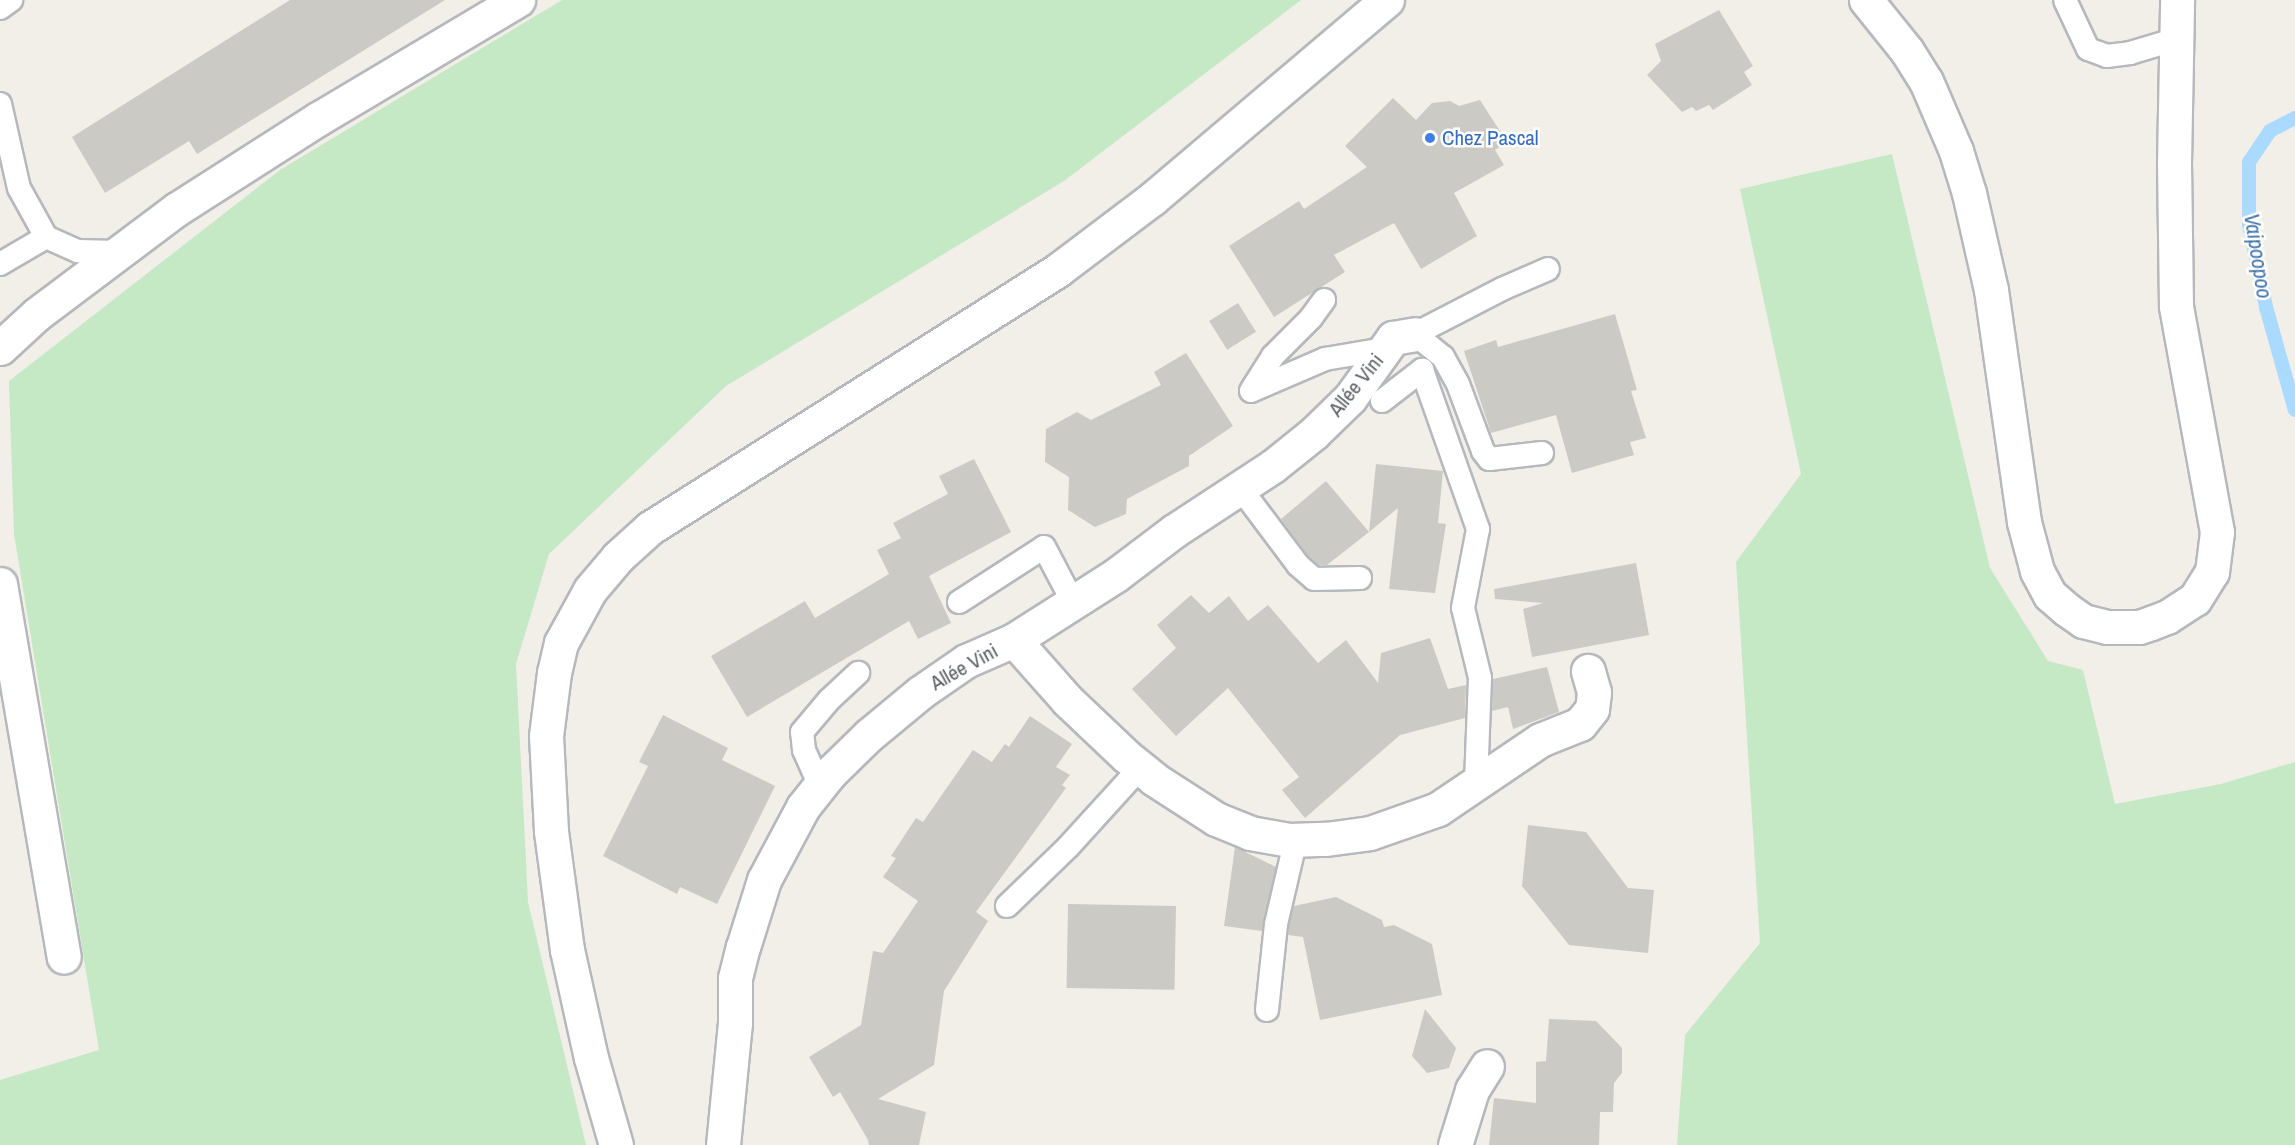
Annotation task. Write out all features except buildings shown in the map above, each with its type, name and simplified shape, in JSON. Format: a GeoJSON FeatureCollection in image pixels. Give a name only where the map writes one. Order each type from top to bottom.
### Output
{"type":"FeatureCollection","features":[{"type":"Feature","properties":{"kind":"street"},"geometry":{"type":"LineString","coordinates":[[0,348],[37,314],[177,209],[318,119],[518,0]]}},
{"type":"Feature","properties":{"kind":"street"},"geometry":{"type":"LineString","coordinates":[[616,1145],[591,1058],[567,950],[551,831],[548,760],[549,704],[559,653],[575,615],[590,590],[618,556],[650,528],[1058,270],[1152,199],[1387,0]]}},
{"type":"Feature","properties":{"kind":"street"},"geometry":{"type":"LineString","coordinates":[[1866,0],[1907,51],[1926,81],[1956,151],[1969,193],[1990,290],[2024,522],[2037,571],[2050,595],[2066,609],[2083,621],[2107,627],[2139,627],[2167,617],[2194,599],[2212,572],[2217,532],[2176,306],[2174,186],[2177,0]]}},
{"type":"Feature","properties":{"kind":"street","name":"Allée Vini"},"geometry":{"type":"LineString","coordinates":[[723,1145],[735,1023],[735,978],[743,947],[764,879],[803,807],[820,786],[869,735],[921,692],[966,661],[1014,640],[1116,575],[1174,531],[1241,489],[1314,433],[1343,405],[1393,339],[1415,334]]}},
{"type":"Feature","properties":{"kind":"street"},"geometry":{"type":"LineString","coordinates":[[0,584],[64,957]]}},
{"type":"Feature","properties":{"kind":"street"},"geometry":{"type":"LineString","coordinates":[[1014,640],[1067,700],[1140,768],[1185,801],[1216,819],[1250,833],[1296,839],[1326,839],[1370,832],[1438,809],[1540,740],[1580,724],[1592,709],[1594,692],[1588,671]]}},
{"type":"Feature","properties":{"kind":"street"},"geometry":{"type":"LineString","coordinates":[[1455,1145],[1472,1090],[1487,1066]]}},
{"type":"Feature","properties":{"kind":"lane"},"geometry":{"type":"LineString","coordinates":[[0,8],[11,0]]}},
{"type":"Feature","properties":{"kind":"lane"},"geometry":{"type":"LineString","coordinates":[[2065,0],[2088,49],[2107,56],[2130,53],[2177,39]]}},
{"type":"Feature","properties":{"kind":"lane"},"geometry":{"type":"LineString","coordinates":[[0,104],[19,188],[46,237],[78,251],[119,252]]}},
{"type":"Feature","properties":{"kind":"lane"},"geometry":{"type":"LineString","coordinates":[[0,264],[46,237]]}},
{"type":"Feature","properties":{"kind":"lane"},"geometry":{"type":"LineString","coordinates":[[1542,453],[1489,459],[1483,452],[1458,384],[1443,357],[1415,334],[1502,289],[1548,269]]}},
{"type":"Feature","properties":{"kind":"lane"},"geometry":{"type":"LineString","coordinates":[[1324,300],[1311,318],[1273,356],[1259,374],[1251,391],[1324,360],[1384,348]]}},
{"type":"Feature","properties":{"kind":"lane"},"geometry":{"type":"LineString","coordinates":[[1382,401],[1422,370],[1478,529],[1463,608],[1480,678],[1476,783]]}},
{"type":"Feature","properties":{"kind":"lane"},"geometry":{"type":"LineString","coordinates":[[1241,489],[1298,565],[1314,579],[1360,579]]}},
{"type":"Feature","properties":{"kind":"lane"},"geometry":{"type":"LineString","coordinates":[[959,602],[1044,547],[1073,602]]}},
{"type":"Feature","properties":{"kind":"lane"},"geometry":{"type":"LineString","coordinates":[[820,786],[804,750],[802,732],[829,700],[858,673]]}},
{"type":"Feature","properties":{"kind":"lane"},"geometry":{"type":"LineString","coordinates":[[1007,906],[1068,847],[1140,768]]}},
{"type":"Feature","properties":{"kind":"lane"},"geometry":{"type":"LineString","coordinates":[[1267,1010],[1276,924],[1296,839]]}},
{"type":"Feature","properties":{"kind":"green space"},"geometry":{"type":"Polygon","coordinates":[[[562,0],[1301,0],[1064,181],[726,386],[549,554],[516,664],[528,902],[586,1145],[0,1145],[0,1080],[99,1050],[14,534],[9,381],[280,170],[562,0]]]}},
{"type":"Feature","properties":{"kind":"green space"},"geometry":{"type":"Polygon","coordinates":[[[1892,154],[1990,568],[2048,661],[2083,670],[2115,804],[2221,784],[2295,762],[2295,1145],[1677,1145],[1685,1035],[1760,943],[1736,562],[1801,474],[1740,189],[1892,154]]]}},
{"type":"Feature","properties":{"kind":"waterway","name":"Vaipoopoo"},"geometry":{"type":"LineString","coordinates":[[2295,118],[2270,131],[2249,162],[2249,224],[2266,307],[2295,410]]}},
{"type":"Feature","properties":{"kind":"place","name":"Chez Pascal"},"geometry":{"type":"Point","coordinates":[1430,138]}}]}
